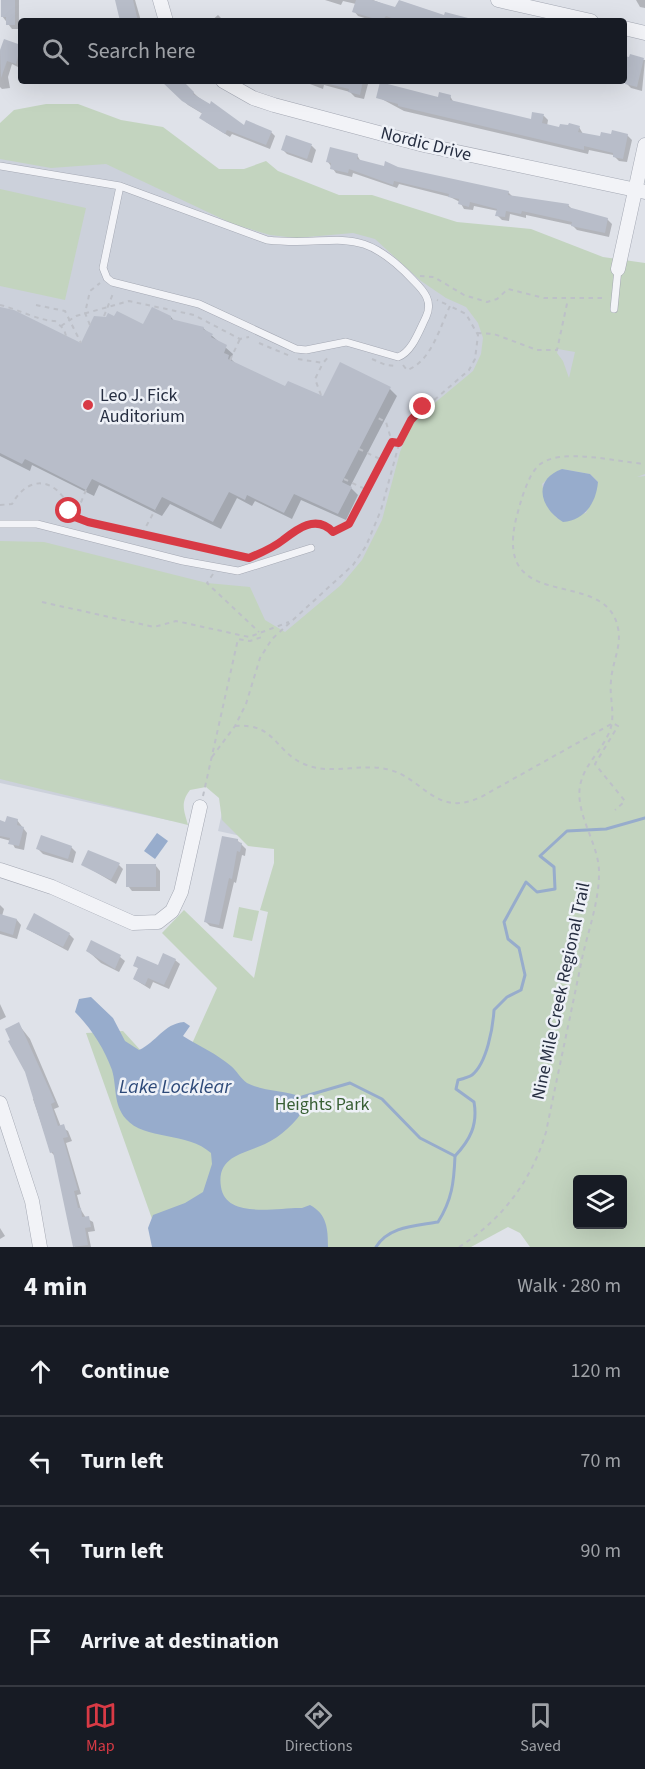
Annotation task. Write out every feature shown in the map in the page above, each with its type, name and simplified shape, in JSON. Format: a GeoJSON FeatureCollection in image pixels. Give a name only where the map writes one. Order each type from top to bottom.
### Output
{"type":"FeatureCollection","features":[{"type":"Feature","properties":{"kind":"street"},"geometry":{"type":"LineString","coordinates":[[160,0],[165,18]]}},
{"type":"Feature","properties":{"kind":"street"},"geometry":{"type":"LineString","coordinates":[[498,0],[579,18]]}},
{"type":"Feature","properties":{"kind":"street"},"geometry":{"type":"LineString","coordinates":[[627,29],[645,33]]}},
{"type":"Feature","properties":{"kind":"street","name":"Nordic Drive"},"geometry":{"type":"LineString","coordinates":[[228,84],[253,98],[424,145],[640,192]]}},
{"type":"Feature","properties":{"kind":"street"},"geometry":{"type":"LineString","coordinates":[[618,269],[640,192],[645,145]]}},
{"type":"Feature","properties":{"kind":"street"},"geometry":{"type":"LineString","coordinates":[[0,870],[52,887],[133,923],[158,922],[172,911],[181,892],[200,807]]}},
{"type":"Feature","properties":{"kind":"street"},"geometry":{"type":"LineString","coordinates":[[0,1103],[32,1201],[40,1247]]}},
{"type":"Feature","properties":{"kind":"lane"},"geometry":{"type":"LineString","coordinates":[[0,166],[120,186],[267,240],[290,243],[348,239],[363,242],[382,252],[412,278],[425,292],[429,309],[408,351],[404,355],[392,358],[362,345],[346,342],[306,350],[296,349],[199,304],[116,283],[107,278],[104,260],[120,186]]}},
{"type":"Feature","properties":{"kind":"lane"},"geometry":{"type":"LineString","coordinates":[[614,309],[618,269]]}},
{"type":"Feature","properties":{"kind":"lane"},"geometry":{"type":"LineString","coordinates":[[0,524],[37,524],[183,561],[238,571],[311,549]]}},
{"type":"Feature","properties":{"kind":"path"},"geometry":{"type":"LineString","coordinates":[[412,278],[434,277],[464,295],[488,302],[497,299],[508,289],[519,291],[526,296],[568,298],[609,298],[615,292]]}},
{"type":"Feature","properties":{"kind":"path"},"geometry":{"type":"LineString","coordinates":[[90,325],[86,314],[90,291],[107,278]]}},
{"type":"Feature","properties":{"kind":"path"},"geometry":{"type":"LineString","coordinates":[[104,316],[116,283]]}},
{"type":"Feature","properties":{"kind":"path"},"geometry":{"type":"LineString","coordinates":[[477,333],[494,334],[537,350],[557,350],[568,298]]}},
{"type":"Feature","properties":{"kind":"path"},"geometry":{"type":"LineString","coordinates":[[0,305],[30,313],[45,321],[55,321],[64,329],[66,336]]}},
{"type":"Feature","properties":{"kind":"path"},"geometry":{"type":"LineString","coordinates":[[36,305],[65,311],[81,343]]}},
{"type":"Feature","properties":{"kind":"path"},"geometry":{"type":"LineString","coordinates":[[212,757],[235,726],[246,704],[260,658],[272,639],[353,565],[366,546],[381,510],[399,443],[411,420],[469,370],[478,347],[477,333],[466,314],[450,306]]}},
{"type":"Feature","properties":{"kind":"path"},"geometry":{"type":"LineString","coordinates":[[230,360],[240,339]]}},
{"type":"Feature","properties":{"kind":"path"},"geometry":{"type":"LineString","coordinates":[[321,395],[315,379],[323,363]]}},
{"type":"Feature","properties":{"kind":"path"},"geometry":{"type":"LineString","coordinates":[[0,505],[12,504],[22,489],[29,485],[45,484],[62,495],[75,517],[249,558],[268,550],[300,526],[318,524],[333,532],[349,524],[392,442],[386,423],[376,417]]}},
{"type":"Feature","properties":{"kind":"path"},"geometry":{"type":"LineString","coordinates":[[392,442],[399,443]]}},
{"type":"Feature","properties":{"kind":"path"},"geometry":{"type":"LineString","coordinates":[[359,449],[382,460]]}},
{"type":"Feature","properties":{"kind":"path","name":"Nine Mile Creek Regional Trail"},"geometry":{"type":"LineString","coordinates":[[459,1247],[508,1206],[534,1166],[551,1109],[599,874],[580,789],[583,772],[608,736],[613,723],[610,682],[619,643],[615,618],[598,599],[539,584],[529,577],[518,564],[513,550],[513,535],[529,481],[537,467],[546,460],[568,455],[645,464]]}},
{"type":"Feature","properties":{"kind":"path"},"geometry":{"type":"LineString","coordinates":[[344,479],[367,490]]}},
{"type":"Feature","properties":{"kind":"path"},"geometry":{"type":"LineString","coordinates":[[69,532],[86,490]]}},
{"type":"Feature","properties":{"kind":"path"},"geometry":{"type":"LineString","coordinates":[[142,534],[155,510]]}},
{"type":"Feature","properties":{"kind":"path"},"geometry":{"type":"LineString","coordinates":[[207,583],[260,634]]}},
{"type":"Feature","properties":{"kind":"path"},"geometry":{"type":"LineString","coordinates":[[42,602],[154,627],[176,621],[249,637],[291,622]]}},
{"type":"Feature","properties":{"kind":"path"},"geometry":{"type":"LineString","coordinates":[[200,807],[238,639],[250,641],[262,637],[260,634]]}},
{"type":"Feature","properties":{"kind":"path"},"geometry":{"type":"LineString","coordinates":[[235,726],[259,727],[305,765],[320,768],[371,766],[400,773],[423,791],[459,804],[481,797],[613,723],[618,726],[615,735],[595,764],[625,801],[615,810]]}},
{"type":"Feature","properties":{"kind":"shaded area"},"geometry":{"type":"Polygon","coordinates":[[[0,135],[645,277],[645,925],[218,831],[228,786],[182,775],[172,821],[0,783],[0,135]]]}},
{"type":"Feature","properties":{"kind":"green space","name":"Heights Park"},"geometry":{"type":"Polygon","coordinates":[[[46,104],[78,104],[121,120],[163,127],[219,169],[244,169],[266,161],[278,171],[339,195],[372,195],[457,222],[531,229],[603,257],[645,263],[645,474],[637,477],[645,476],[645,1247],[530,1247],[520,1233],[508,1227],[471,1247],[162,1247],[86,1033],[123,1031],[173,1086],[217,988],[162,933],[184,910],[254,978],[268,912],[260,910],[274,863],[274,849],[248,846],[222,820],[219,798],[206,787],[190,790],[185,799],[184,807],[188,825],[0,779],[0,541],[44,542],[207,583],[250,587],[265,620],[285,632],[341,585],[362,560],[382,520],[400,452],[409,429],[419,416],[473,371],[481,354],[483,338],[478,323],[466,307],[446,298],[421,281],[375,239],[353,233],[296,238],[270,235],[233,224],[106,164],[51,168],[0,159],[0,123],[14,110],[46,104]],[[558,349],[557,353],[563,361],[569,378],[575,352],[558,349]],[[562,469],[542,484],[547,506],[557,518],[586,513],[598,482],[590,474],[562,469]]]}},
{"type":"Feature","properties":{"kind":"green space"},"geometry":{"type":"Polygon","coordinates":[[[0,189],[86,208],[65,300],[0,286],[0,189]]]}},
{"type":"Feature","properties":{"kind":"green space"},"geometry":{"type":"Polygon","coordinates":[[[239,907],[259,911],[252,941],[233,937],[239,907]]]}},
{"type":"Feature","properties":{"kind":"water"},"geometry":{"type":"Polygon","coordinates":[[[562,469],[590,474],[598,482],[595,497],[588,509],[577,518],[563,522],[549,509],[543,494],[546,480],[562,469]]]}},
{"type":"Feature","properties":{"kind":"water"},"geometry":{"type":"Polygon","coordinates":[[[157,833],[168,841],[155,859],[144,851],[157,833]]]}},
{"type":"Feature","properties":{"kind":"water","name":"Lake Locklear"},"geometry":{"type":"Polygon","coordinates":[[[91,997],[113,1018],[125,1041],[139,1050],[171,1026],[184,1022],[190,1026],[183,1036],[226,1062],[247,1083],[302,1097],[305,1107],[288,1128],[271,1141],[227,1162],[221,1177],[221,1187],[225,1197],[233,1204],[243,1208],[268,1210],[302,1208],[310,1205],[323,1217],[328,1234],[328,1247],[152,1247],[148,1228],[153,1215],[185,1203],[203,1192],[212,1164],[211,1153],[191,1142],[134,1126],[126,1119],[119,1107],[114,1076],[105,1054],[92,1032],[75,1012],[79,999],[91,997]]]}},
{"type":"Feature","properties":{"kind":"building"},"geometry":{"type":"Polygon","coordinates":[[[1,0],[15,0],[15,25],[6,25],[6,17],[1,17],[1,0]]]}},
{"type":"Feature","properties":{"kind":"building"},"geometry":{"type":"Polygon","coordinates":[[[115,0],[133,0],[137,18],[119,18],[115,0]]]}},
{"type":"Feature","properties":{"kind":"building"},"geometry":{"type":"Polygon","coordinates":[[[356,0],[372,0],[395,7],[399,0],[444,15],[445,12],[468,18],[392,18],[386,16],[372,18],[352,12],[356,0]]]}},
{"type":"Feature","properties":{"kind":"building"},"geometry":{"type":"Polygon","coordinates":[[[4,39],[18,44],[16,64],[7,61],[1,78],[0,50],[4,39]]]}},
{"type":"Feature","properties":{"kind":"building"},"geometry":{"type":"Polygon","coordinates":[[[630,54],[644,58],[637,87],[625,84],[627,84],[627,57],[630,54]]]}},
{"type":"Feature","properties":{"kind":"building"},"geometry":{"type":"Polygon","coordinates":[[[164,84],[186,84],[194,92],[193,94],[210,104],[211,101],[244,125],[246,120],[272,131],[266,145],[227,130],[225,134],[199,118],[202,113],[182,101],[164,84]]]}},
{"type":"Feature","properties":{"kind":"building"},"geometry":{"type":"Polygon","coordinates":[[[329,84],[362,84],[360,95],[348,92],[349,89],[329,84]]]}},
{"type":"Feature","properties":{"kind":"building"},"geometry":{"type":"Polygon","coordinates":[[[380,84],[388,84],[438,97],[439,92],[451,95],[450,100],[531,119],[532,112],[544,114],[542,123],[559,127],[560,124],[568,125],[569,123],[580,126],[578,132],[600,136],[601,132],[611,134],[612,130],[628,134],[623,159],[613,157],[613,153],[584,146],[584,150],[398,106],[398,104],[376,98],[380,84]]]}},
{"type":"Feature","properties":{"kind":"building"},"geometry":{"type":"Polygon","coordinates":[[[286,135],[312,144],[307,159],[281,150],[286,135]]]}},
{"type":"Feature","properties":{"kind":"building"},"geometry":{"type":"Polygon","coordinates":[[[330,147],[358,154],[357,159],[384,166],[385,161],[398,167],[509,191],[508,195],[569,204],[568,207],[608,218],[605,233],[571,226],[572,222],[522,211],[521,214],[506,211],[505,217],[495,216],[497,209],[470,202],[469,207],[458,204],[459,199],[448,197],[449,194],[394,181],[393,185],[349,169],[348,173],[330,169],[331,163],[326,162],[330,147]]]}},
{"type":"Feature","properties":{"kind":"building"},"geometry":{"type":"Polygon","coordinates":[[[0,307],[14,310],[81,343],[94,316],[106,317],[108,313],[114,316],[117,311],[143,324],[152,307],[171,316],[171,319],[204,327],[203,329],[213,334],[211,337],[227,345],[224,353],[229,355],[228,359],[285,386],[288,381],[323,396],[340,362],[391,387],[342,482],[352,487],[338,514],[294,494],[284,513],[247,495],[245,500],[229,492],[213,522],[162,497],[155,510],[92,479],[86,490],[25,459],[22,464],[0,453],[0,307]]]}},
{"type":"Feature","properties":{"kind":"building"},"geometry":{"type":"Polygon","coordinates":[[[7,816],[18,819],[17,825],[24,827],[19,846],[8,844],[10,838],[0,836],[0,820],[5,822],[7,816]]]}},
{"type":"Feature","properties":{"kind":"building"},"geometry":{"type":"Polygon","coordinates":[[[41,835],[72,846],[68,859],[36,849],[41,835]]]}},
{"type":"Feature","properties":{"kind":"building"},"geometry":{"type":"Polygon","coordinates":[[[222,836],[238,839],[238,842],[242,843],[240,852],[237,851],[232,879],[229,878],[219,925],[204,922],[222,836]]]}},
{"type":"Feature","properties":{"kind":"building"},"geometry":{"type":"Polygon","coordinates":[[[88,850],[120,863],[111,880],[81,865],[88,850]]]}},
{"type":"Feature","properties":{"kind":"building"},"geometry":{"type":"Polygon","coordinates":[[[126,864],[156,864],[156,887],[126,887],[126,864]]]}},
{"type":"Feature","properties":{"kind":"building"},"geometry":{"type":"Polygon","coordinates":[[[34,913],[70,933],[63,947],[26,929],[34,913]]]}},
{"type":"Feature","properties":{"kind":"building"},"geometry":{"type":"Polygon","coordinates":[[[0,914],[17,919],[13,935],[0,931],[0,914]]]}},
{"type":"Feature","properties":{"kind":"building"},"geometry":{"type":"Polygon","coordinates":[[[91,940],[121,955],[115,969],[86,951],[91,940]]]}},
{"type":"Feature","properties":{"kind":"building"},"geometry":{"type":"Polygon","coordinates":[[[163,953],[176,959],[164,985],[148,978],[145,985],[133,979],[138,968],[133,966],[137,956],[158,965],[163,953]]]}},
{"type":"Feature","properties":{"kind":"building"},"geometry":{"type":"Polygon","coordinates":[[[19,1022],[55,1102],[51,1104],[58,1126],[64,1124],[68,1137],[63,1138],[78,1190],[74,1191],[78,1208],[81,1208],[82,1217],[89,1216],[91,1227],[85,1228],[88,1245],[73,1247],[53,1152],[50,1153],[25,1072],[8,1041],[10,1040],[5,1029],[19,1022]]]}},
{"type":"Feature","properties":{"kind":"waterway"},"geometry":{"type":"LineString","coordinates":[[376,1247],[381,1240],[396,1231],[438,1222],[446,1206],[453,1183],[455,1156],[469,1138],[475,1118],[474,1102],[456,1089],[458,1080],[471,1076],[482,1062],[494,1010],[507,997],[521,990],[525,975],[519,948],[508,939],[504,922],[526,882],[537,892],[555,889],[554,867],[540,856],[567,831],[606,829],[645,818]]}},
{"type":"Feature","properties":{"kind":"waterway"},"geometry":{"type":"LineString","coordinates":[[302,1097],[350,1083],[382,1099],[420,1138],[455,1156]]}},
{"type":"Feature","properties":{"kind":"place","name":"Leo J. Fick Auditorium"},"geometry":{"type":"Point","coordinates":[88,405]}},
{"type":"Feature","properties":{"kind":"route"},"geometry":{"type":"LineString","coordinates":[[69,511],[72,516],[88,522],[249,558],[268,550],[300,526],[318,524],[333,532],[349,524],[392,442],[399,443],[402,433],[423,407]]}}]}
